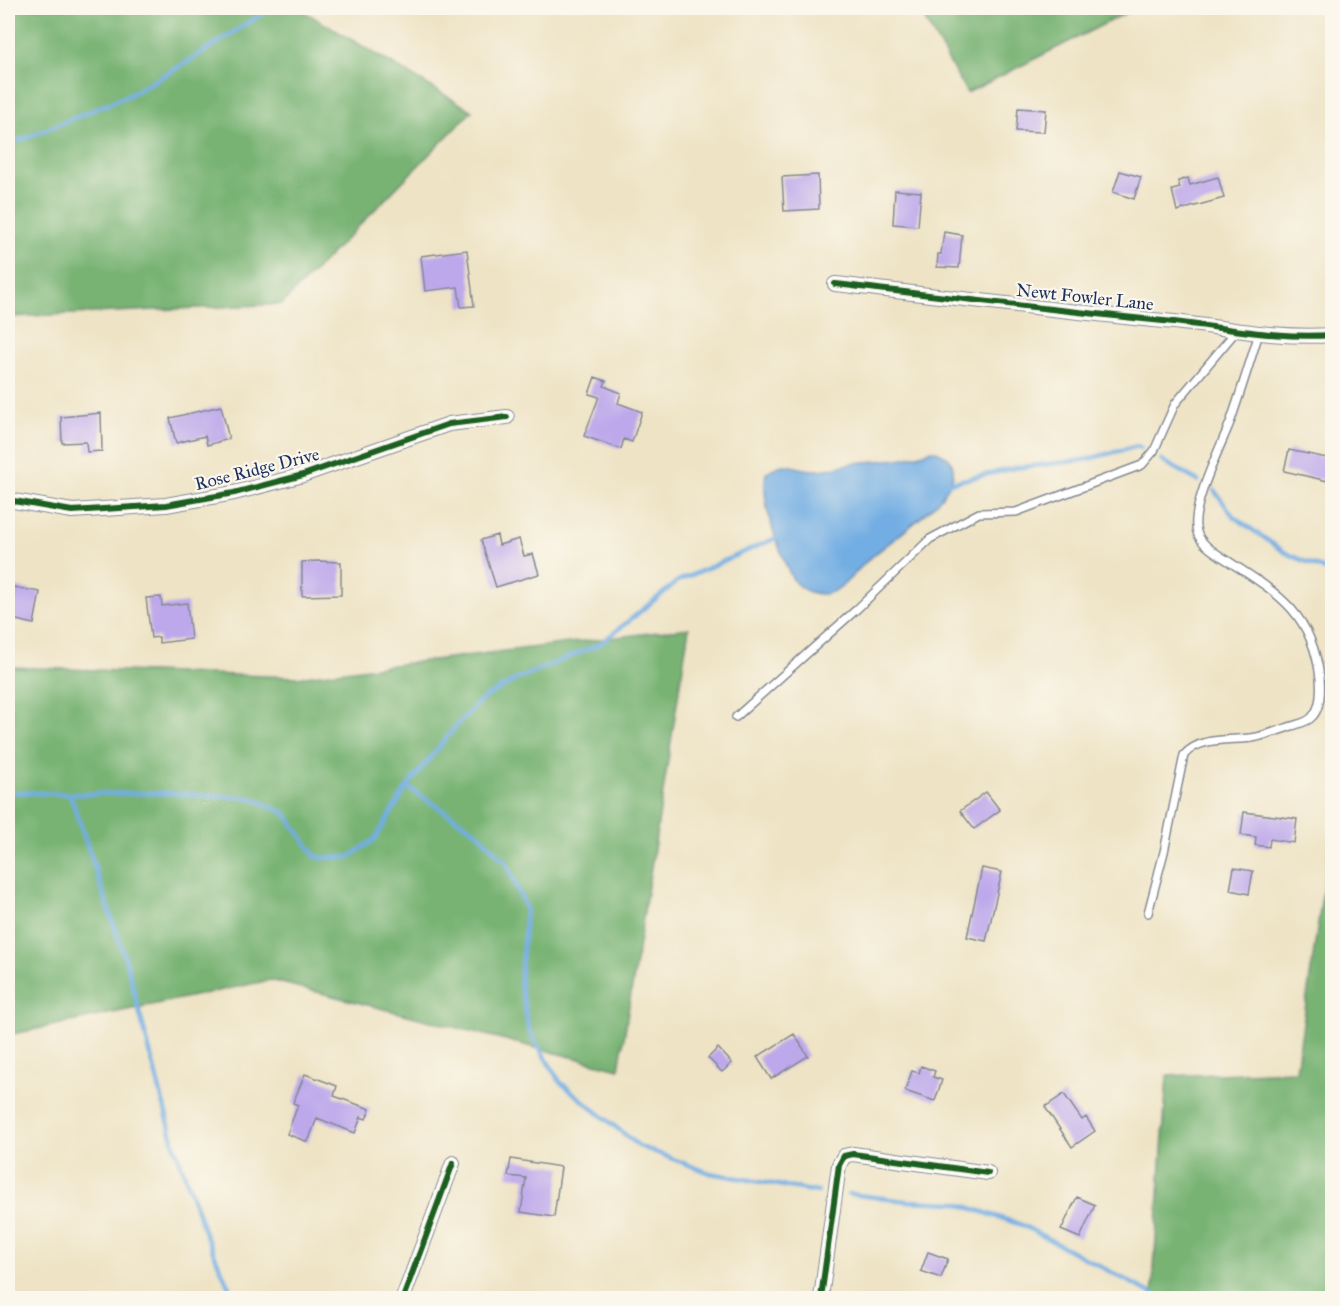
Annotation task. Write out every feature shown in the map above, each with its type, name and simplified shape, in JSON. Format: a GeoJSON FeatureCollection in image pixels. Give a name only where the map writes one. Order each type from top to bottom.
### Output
{"type":"FeatureCollection","features":[{"type":"Feature","properties":{"kind":"street","name":"Newt Fowler Lane"},"geometry":{"type":"LineString","coordinates":[[835,284],[1259,333],[1302,337],[1332,335]]}},
{"type":"Feature","properties":{"kind":"street","name":"Rose Ridge Drive"},"geometry":{"type":"LineString","coordinates":[[8,500],[72,511],[166,505],[234,493],[303,475],[449,424],[507,417]]}},
{"type":"Feature","properties":{"kind":"street"},"geometry":{"type":"LineString","coordinates":[[821,1299],[838,1166],[844,1156],[853,1154],[988,1173]]}},
{"type":"Feature","properties":{"kind":"street"},"geometry":{"type":"LineString","coordinates":[[403,1299],[453,1163]]}},
{"type":"Feature","properties":{"kind":"lane"},"geometry":{"type":"LineString","coordinates":[[736,717],[857,609],[930,539],[979,513],[1016,512],[1142,465],[1154,451],[1175,404],[1237,330]]}},
{"type":"Feature","properties":{"kind":"lane"},"geometry":{"type":"LineString","coordinates":[[1148,913],[1164,852],[1184,755],[1191,747],[1220,740],[1256,737],[1300,724],[1312,717],[1319,703],[1321,688],[1314,649],[1305,625],[1293,609],[1255,577],[1212,551],[1197,532],[1196,521],[1203,491],[1230,422],[1259,333]]}},
{"type":"Feature","properties":{"kind":"green space"},"geometry":{"type":"Polygon","coordinates":[[[8,8],[298,8],[472,111],[282,304],[8,317],[8,8]]]}},
{"type":"Feature","properties":{"kind":"green space"},"geometry":{"type":"Polygon","coordinates":[[[918,8],[1136,8],[967,93],[918,8]]]}},
{"type":"Feature","properties":{"kind":"green space"},"geometry":{"type":"Polygon","coordinates":[[[689,628],[619,1069],[270,980],[8,1035],[8,667],[297,677],[689,628]]]}},
{"type":"Feature","properties":{"kind":"green space"},"geometry":{"type":"Polygon","coordinates":[[[1332,829],[1332,1298],[1152,1298],[1167,1076],[1296,1071],[1332,829]]]}},
{"type":"Feature","properties":{"kind":"water"},"geometry":{"type":"Polygon","coordinates":[[[932,450],[948,458],[952,465],[953,475],[949,486],[930,509],[868,560],[839,588],[821,594],[812,593],[794,581],[771,523],[765,494],[766,473],[773,468],[785,465],[824,470],[855,463],[904,458],[932,450]]]}},
{"type":"Feature","properties":{"kind":"building"},"geometry":{"type":"Polygon","coordinates":[[[1018,108],[1046,110],[1044,132],[1016,131],[1018,108]]]}},
{"type":"Feature","properties":{"kind":"building"},"geometry":{"type":"Polygon","coordinates":[[[1120,171],[1141,177],[1134,199],[1113,192],[1120,171]]]}},
{"type":"Feature","properties":{"kind":"building"},"geometry":{"type":"Polygon","coordinates":[[[818,175],[819,209],[784,211],[782,177],[818,175]]]}},
{"type":"Feature","properties":{"kind":"building"},"geometry":{"type":"Polygon","coordinates":[[[1218,177],[1224,198],[1177,211],[1172,190],[1180,188],[1178,181],[1188,178],[1190,185],[1218,177]]]}},
{"type":"Feature","properties":{"kind":"building"},"geometry":{"type":"Polygon","coordinates":[[[895,190],[921,192],[918,226],[893,224],[895,190]]]}},
{"type":"Feature","properties":{"kind":"building"},"geometry":{"type":"Polygon","coordinates":[[[944,232],[962,235],[959,268],[937,267],[944,232]]]}},
{"type":"Feature","properties":{"kind":"building"},"geometry":{"type":"Polygon","coordinates":[[[467,250],[474,306],[461,307],[458,287],[425,291],[421,256],[467,250]]]}},
{"type":"Feature","properties":{"kind":"building"},"geometry":{"type":"Polygon","coordinates":[[[595,377],[606,381],[604,386],[621,393],[618,403],[642,412],[632,442],[624,439],[621,449],[584,436],[599,397],[589,394],[595,377]]]}},
{"type":"Feature","properties":{"kind":"building"},"geometry":{"type":"Polygon","coordinates":[[[221,406],[229,439],[207,445],[205,436],[176,443],[170,418],[221,406]]]}},
{"type":"Feature","properties":{"kind":"building"},"geometry":{"type":"Polygon","coordinates":[[[101,413],[102,451],[87,452],[86,442],[62,443],[61,417],[101,413]]]}},
{"type":"Feature","properties":{"kind":"building"},"geometry":{"type":"Polygon","coordinates":[[[1289,450],[1332,459],[1328,481],[1284,471],[1289,450]]]}},
{"type":"Feature","properties":{"kind":"building"},"geometry":{"type":"Polygon","coordinates":[[[497,535],[499,545],[519,539],[524,556],[533,554],[539,574],[496,587],[481,540],[497,535]]]}},
{"type":"Feature","properties":{"kind":"building"},"geometry":{"type":"Polygon","coordinates":[[[302,562],[341,562],[341,595],[302,596],[302,562]]]}},
{"type":"Feature","properties":{"kind":"building"},"geometry":{"type":"Polygon","coordinates":[[[8,586],[40,592],[34,624],[8,618],[8,586]]]}},
{"type":"Feature","properties":{"kind":"building"},"geometry":{"type":"Polygon","coordinates":[[[161,597],[162,606],[187,603],[191,639],[159,643],[159,637],[151,638],[146,598],[161,597]]]}},
{"type":"Feature","properties":{"kind":"building"},"geometry":{"type":"Polygon","coordinates":[[[986,792],[1000,810],[974,829],[960,811],[986,792]]]}},
{"type":"Feature","properties":{"kind":"building"},"geometry":{"type":"Polygon","coordinates":[[[1244,812],[1297,819],[1294,843],[1270,839],[1269,847],[1255,845],[1256,837],[1241,835],[1244,812]]]}},
{"type":"Feature","properties":{"kind":"building"},"geometry":{"type":"Polygon","coordinates":[[[982,868],[1002,872],[986,941],[967,937],[982,868]]]}},
{"type":"Feature","properties":{"kind":"building"},"geometry":{"type":"Polygon","coordinates":[[[1234,868],[1253,871],[1249,894],[1230,890],[1234,868]]]}},
{"type":"Feature","properties":{"kind":"building"},"geometry":{"type":"Polygon","coordinates":[[[794,1034],[808,1056],[771,1079],[757,1057],[794,1034]]]}},
{"type":"Feature","properties":{"kind":"building"},"geometry":{"type":"Polygon","coordinates":[[[718,1048],[732,1063],[722,1072],[708,1058],[718,1048]]]}},
{"type":"Feature","properties":{"kind":"building"},"geometry":{"type":"Polygon","coordinates":[[[921,1066],[935,1071],[933,1077],[942,1080],[935,1101],[905,1091],[912,1071],[919,1073],[921,1066]]]}},
{"type":"Feature","properties":{"kind":"building"},"geometry":{"type":"Polygon","coordinates":[[[305,1074],[337,1086],[334,1096],[370,1109],[366,1119],[361,1117],[355,1133],[317,1118],[308,1142],[287,1134],[298,1105],[293,1103],[305,1074]]]}},
{"type":"Feature","properties":{"kind":"building"},"geometry":{"type":"Polygon","coordinates":[[[1064,1094],[1082,1120],[1086,1117],[1095,1131],[1072,1147],[1045,1107],[1064,1094]]]}},
{"type":"Feature","properties":{"kind":"building"},"geometry":{"type":"Polygon","coordinates":[[[511,1159],[561,1167],[554,1217],[521,1212],[526,1178],[508,1176],[511,1159]]]}},
{"type":"Feature","properties":{"kind":"building"},"geometry":{"type":"Polygon","coordinates":[[[1077,1197],[1095,1205],[1080,1238],[1061,1230],[1077,1197]]]}},
{"type":"Feature","properties":{"kind":"building"},"geometry":{"type":"Polygon","coordinates":[[[928,1252],[948,1259],[941,1278],[921,1271],[928,1252]]]}},
{"type":"Feature","properties":{"kind":"waterway"},"geometry":{"type":"LineString","coordinates":[[8,142],[21,140],[129,95],[189,61],[271,8]]}},
{"type":"Feature","properties":{"kind":"waterway"},"geometry":{"type":"LineString","coordinates":[[949,483],[1015,468],[1084,460],[1138,446],[1141,448]]}},
{"type":"Feature","properties":{"kind":"waterway"},"geometry":{"type":"LineString","coordinates":[[1161,460],[1198,481]]}},
{"type":"Feature","properties":{"kind":"waterway"},"geometry":{"type":"LineString","coordinates":[[1214,490],[1234,517],[1286,553],[1332,573]]}},
{"type":"Feature","properties":{"kind":"waterway"},"geometry":{"type":"LineString","coordinates":[[8,792],[167,793],[252,798],[285,813],[315,856],[349,857],[375,839],[407,787],[455,727],[482,699],[517,679],[600,644],[678,581],[776,538]]}},
{"type":"Feature","properties":{"kind":"waterway"},"geometry":{"type":"LineString","coordinates":[[407,787],[477,832],[507,864],[526,909],[520,983],[529,1031],[560,1082],[639,1146],[710,1173],[818,1192]]}},
{"type":"Feature","properties":{"kind":"waterway"},"geometry":{"type":"LineString","coordinates":[[70,794],[126,961],[174,1144],[206,1236],[234,1298]]}},
{"type":"Feature","properties":{"kind":"waterway"},"geometry":{"type":"LineString","coordinates":[[849,1194],[907,1201],[956,1203],[1022,1225],[1160,1298]]}},
{"type":"Feature","properties":{"kind":"cycle path"},"geometry":{"type":"LineString","coordinates":[[835,284],[1253,332],[1292,336],[1332,335]]}},
{"type":"Feature","properties":{"kind":"cycle path"},"geometry":{"type":"LineString","coordinates":[[8,500],[72,511],[166,505],[234,493],[303,475],[449,424],[507,417]]}},
{"type":"Feature","properties":{"kind":"cycle path"},"geometry":{"type":"LineString","coordinates":[[821,1298],[839,1165],[844,1156],[853,1154],[988,1173]]}},
{"type":"Feature","properties":{"kind":"cycle path"},"geometry":{"type":"LineString","coordinates":[[403,1298],[453,1163]]}}]}
